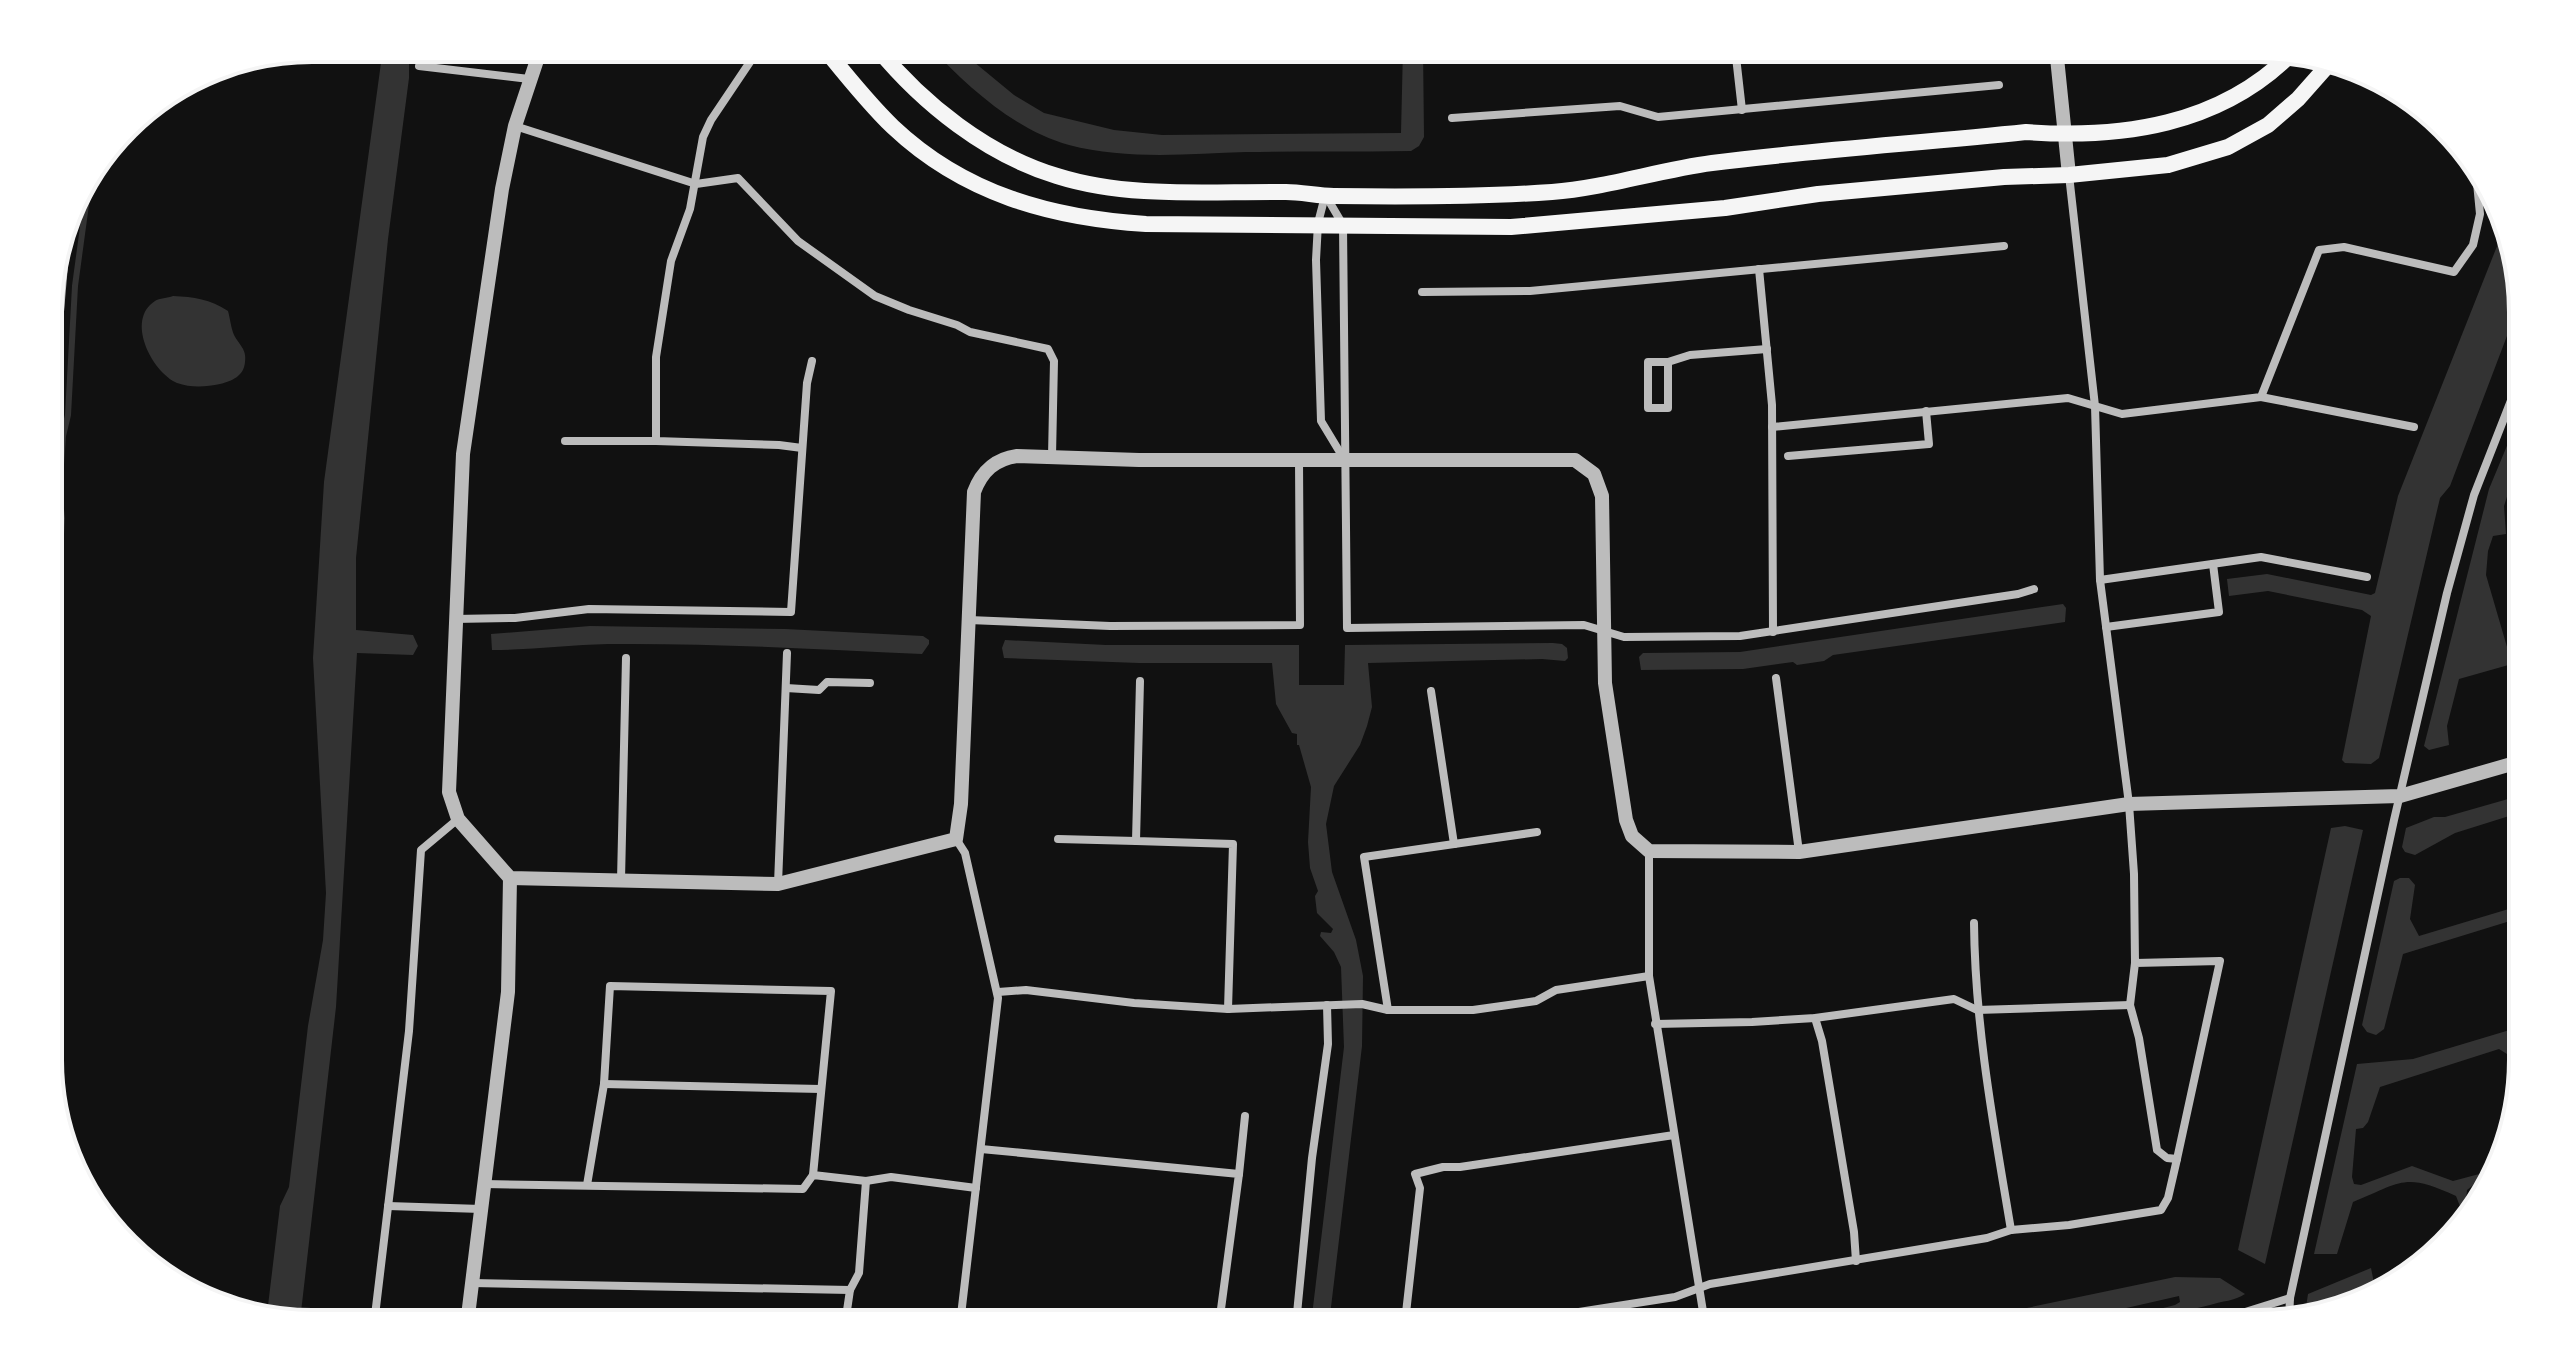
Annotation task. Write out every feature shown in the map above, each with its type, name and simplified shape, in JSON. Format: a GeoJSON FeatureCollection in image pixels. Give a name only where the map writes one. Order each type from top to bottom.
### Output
{"type":"FeatureCollection","features":[{"type":"Feature","properties":{"kind":"main road"},"geometry":{"type":"LineString","coordinates":[[836,62],[886,120],[929,156],[964,179],[1015,202],[1112,222],[1511,227],[1725,208],[1833,192],[2168,165],[2228,147],[2268,125],[2298,99],[2323,71]]}},
{"type":"Feature","properties":{"kind":"main road"},"geometry":{"type":"LineString","coordinates":[[891,62],[933,105],[961,126],[991,146],[1053,175],[1128,191],[1293,192],[1326,196],[1478,196],[1556,192],[1711,163],[2026,132],[2065,135],[2145,127],[2214,108],[2261,82],[2281,63]]}},
{"type":"Feature","properties":{"kind":"street"},"geometry":{"type":"LineString","coordinates":[[469,1310],[508,992],[510,878],[458,819],[449,792],[454,619],[463,454],[502,189],[515,126],[536,62]]}},
{"type":"Feature","properties":{"kind":"street"},"geometry":{"type":"LineString","coordinates":[[656,441],[656,357],[671,261],[690,209],[703,137],[750,62]]}},
{"type":"Feature","properties":{"kind":"street"},"geometry":{"type":"LineString","coordinates":[[1737,62],[1742,110]]}},
{"type":"Feature","properties":{"kind":"street"},"geometry":{"type":"LineString","coordinates":[[2057,62],[2095,406],[2100,580],[2129,804],[2135,963],[2130,1005],[2139,1038],[2157,1150],[2167,1158],[2177,1159]]}},
{"type":"Feature","properties":{"kind":"street"},"geometry":{"type":"LineString","coordinates":[[419,66],[529,79]]}},
{"type":"Feature","properties":{"kind":"street"},"geometry":{"type":"LineString","coordinates":[[1452,118],[1620,106],[1658,117],[1999,85]]}},
{"type":"Feature","properties":{"kind":"street"},"geometry":{"type":"LineString","coordinates":[[515,126],[696,184],[738,178],[798,241],[875,296],[970,332],[1048,349],[1054,361],[1052,456]]}},
{"type":"Feature","properties":{"kind":"street"},"geometry":{"type":"LineString","coordinates":[[2261,397],[2319,250],[2344,247],[2454,272],[2473,245],[2480,214],[2478,192]]}},
{"type":"Feature","properties":{"kind":"street"},"geometry":{"type":"LineString","coordinates":[[1326,196],[1318,223],[1316,260],[1321,421],[1344,460]]}},
{"type":"Feature","properties":{"kind":"street"},"geometry":{"type":"LineString","coordinates":[[1326,196],[1343,225],[1347,628],[1584,625],[1624,637],[1740,636],[2018,594],[2034,589]]}},
{"type":"Feature","properties":{"kind":"street"},"geometry":{"type":"LineString","coordinates":[[1422,292],[1530,291],[2004,246]]}},
{"type":"Feature","properties":{"kind":"street"},"geometry":{"type":"LineString","coordinates":[[1759,269],[1772,427],[1773,632]]}},
{"type":"Feature","properties":{"kind":"street"},"geometry":{"type":"LineString","coordinates":[[1668,362],[1668,408],[1648,408],[1648,362],[1767,349]]}},
{"type":"Feature","properties":{"kind":"street"},"geometry":{"type":"LineString","coordinates":[[454,619],[515,618],[589,609],[791,612],[807,383],[812,361]]}},
{"type":"Feature","properties":{"kind":"street"},"geometry":{"type":"LineString","coordinates":[[1772,427],[2068,398],[2122,414],[2261,397],[2414,427]]}},
{"type":"Feature","properties":{"kind":"street"},"geometry":{"type":"LineString","coordinates":[[2290,1307],[2447,593],[2474,495],[2509,406]]}},
{"type":"Feature","properties":{"kind":"street"},"geometry":{"type":"LineString","coordinates":[[1788,456],[1929,444],[1926,411]]}},
{"type":"Feature","properties":{"kind":"street"},"geometry":{"type":"LineString","coordinates":[[565,441],[656,441],[802,448]]}},
{"type":"Feature","properties":{"kind":"street"},"geometry":{"type":"LineString","coordinates":[[961,1310],[998,992],[965,853],[956,839],[961,804],[973,502],[978,481],[990,466],[1007,457],[1575,460],[1594,474],[1602,496],[1605,683],[1626,820],[1632,836],[1649,851],[1799,852],[2129,804],[2400,796],[2509,765]]}},
{"type":"Feature","properties":{"kind":"street"},"geometry":{"type":"LineString","coordinates":[[969,620],[1110,626],[1300,625],[1299,460]]}},
{"type":"Feature","properties":{"kind":"street"},"geometry":{"type":"LineString","coordinates":[[2100,580],[2261,557],[2367,577]]}},
{"type":"Feature","properties":{"kind":"street"},"geometry":{"type":"LineString","coordinates":[[2106,627],[2219,612],[2213,564]]}},
{"type":"Feature","properties":{"kind":"street"},"geometry":{"type":"LineString","coordinates":[[778,884],[787,653]]}},
{"type":"Feature","properties":{"kind":"street"},"geometry":{"type":"LineString","coordinates":[[621,880],[626,658]]}},
{"type":"Feature","properties":{"kind":"street"},"geometry":{"type":"LineString","coordinates":[[1776,678],[1799,852]]}},
{"type":"Feature","properties":{"kind":"street"},"geometry":{"type":"LineString","coordinates":[[1136,841],[1140,681]]}},
{"type":"Feature","properties":{"kind":"street"},"geometry":{"type":"LineString","coordinates":[[786,688],[819,690],[827,682],[870,683]]}},
{"type":"Feature","properties":{"kind":"street"},"geometry":{"type":"LineString","coordinates":[[1431,691],[1454,844]]}},
{"type":"Feature","properties":{"kind":"street"},"geometry":{"type":"LineString","coordinates":[[376,1310],[409,1031],[421,850],[439,831],[458,819]]}},
{"type":"Feature","properties":{"kind":"street"},"geometry":{"type":"LineString","coordinates":[[1388,1010],[1364,857],[1537,832]]}},
{"type":"Feature","properties":{"kind":"street"},"geometry":{"type":"LineString","coordinates":[[510,878],[778,884],[956,839]]}},
{"type":"Feature","properties":{"kind":"street"},"geometry":{"type":"LineString","coordinates":[[1058,839],[1233,844],[1228,1009]]}},
{"type":"Feature","properties":{"kind":"street"},"geometry":{"type":"LineString","coordinates":[[1649,851],[1649,976],[1702,1309]]}},
{"type":"Feature","properties":{"kind":"street"},"geometry":{"type":"LineString","coordinates":[[1974,923],[1977,1010],[2011,1230]]}},
{"type":"Feature","properties":{"kind":"street"},"geometry":{"type":"LineString","coordinates":[[1595,1309],[1675,1297],[1710,1284],[1987,1238],[2011,1230],[2069,1225],[2161,1210],[2168,1198],[2220,961],[2135,963]]}},
{"type":"Feature","properties":{"kind":"street"},"geometry":{"type":"LineString","coordinates":[[998,992],[1026,990],[1134,1003],[1228,1009],[1362,1004],[1388,1010],[1473,1010],[1536,1001],[1556,990],[1649,976]]}},
{"type":"Feature","properties":{"kind":"street"},"geometry":{"type":"LineString","coordinates":[[484,1184],[803,1189],[813,1175],[831,991],[610,986],[604,1084],[587,1185]]}},
{"type":"Feature","properties":{"kind":"street"},"geometry":{"type":"LineString","coordinates":[[1655,1024],[1815,1018],[1954,999],[1977,1010],[2130,1005]]}},
{"type":"Feature","properties":{"kind":"street"},"geometry":{"type":"LineString","coordinates":[[1297,1309],[1312,1158],[1328,1044],[1327,1005]]}},
{"type":"Feature","properties":{"kind":"street"},"geometry":{"type":"LineString","coordinates":[[1815,1018],[1822,1041],[1854,1232],[1856,1261]]}},
{"type":"Feature","properties":{"kind":"street"},"geometry":{"type":"LineString","coordinates":[[604,1084],[821,1089]]}},
{"type":"Feature","properties":{"kind":"street"},"geometry":{"type":"LineString","coordinates":[[1221,1310],[1245,1116]]}},
{"type":"Feature","properties":{"kind":"street"},"geometry":{"type":"LineString","coordinates":[[1406,1309],[1420,1188],[1415,1174],[1443,1167],[1472,1166],[1674,1135]]}},
{"type":"Feature","properties":{"kind":"street"},"geometry":{"type":"LineString","coordinates":[[981,1149],[1239,1174]]}},
{"type":"Feature","properties":{"kind":"street"},"geometry":{"type":"LineString","coordinates":[[813,1175],[866,1181],[891,1177],[976,1188]]}},
{"type":"Feature","properties":{"kind":"street"},"geometry":{"type":"LineString","coordinates":[[847,1310],[850,1290],[859,1273],[866,1181]]}},
{"type":"Feature","properties":{"kind":"street"},"geometry":{"type":"LineString","coordinates":[[388,1206],[481,1209]]}},
{"type":"Feature","properties":{"kind":"street"},"geometry":{"type":"LineString","coordinates":[[472,1283],[850,1290]]}},
{"type":"Feature","properties":{"kind":"street"},"geometry":{"type":"LineString","coordinates":[[2255,1309],[2290,1298]]}},
{"type":"Feature","properties":{"kind":"shaded area"},"geometry":{"type":"Polygon","coordinates":[[[381,62],[409,62],[356,558],[356,630],[413,635],[418,646],[413,655],[357,653],[336,1007],[301,1309],[268,1306],[280,1206],[289,1187],[308,1026],[323,940],[326,893],[313,658],[324,482],[381,62]]]}},
{"type":"Feature","properties":{"kind":"shaded area"},"geometry":{"type":"Polygon","coordinates":[[[945,62],[974,62],[1014,95],[1044,113],[1114,130],[1162,135],[1401,133],[1403,62],[1423,62],[1424,137],[1419,146],[1411,151],[1113,153],[1069,145],[1030,129],[994,106],[945,62]]]}},
{"type":"Feature","properties":{"kind":"shaded area"},"geometry":{"type":"Polygon","coordinates":[[[2499,242],[2507,279],[2509,331],[2450,486],[2440,498],[2379,758],[2371,764],[2345,763],[2342,760],[2371,616],[2362,610],[2268,591],[2229,596],[2227,579],[2267,574],[2371,595],[2375,593],[2398,496],[2499,242]]]}},
{"type":"Feature","properties":{"kind":"shaded area"},"geometry":{"type":"Polygon","coordinates":[[[173,296],[202,299],[228,311],[234,335],[245,354],[244,367],[237,377],[215,385],[188,386],[177,383],[159,368],[145,345],[142,320],[155,301],[173,296]]]}},
{"type":"Feature","properties":{"kind":"shaded area"},"geometry":{"type":"Polygon","coordinates":[[[2509,441],[2509,490],[2504,506],[2506,534],[2493,536],[2486,575],[2509,654],[2509,665],[2459,679],[2447,726],[2449,745],[2429,750],[2424,746],[2489,489],[2509,441]]]}},
{"type":"Feature","properties":{"kind":"shaded area"},"geometry":{"type":"Polygon","coordinates":[[[2063,604],[2066,608],[2065,622],[1833,655],[1824,661],[1797,665],[1793,662],[1743,669],[1641,670],[1639,657],[1643,653],[1740,652],[2063,604]]]}},
{"type":"Feature","properties":{"kind":"shaded area"},"geometry":{"type":"Polygon","coordinates":[[[590,626],[785,629],[923,636],[929,644],[922,654],[647,644],[492,650],[491,634],[590,626]]]}},
{"type":"Feature","properties":{"kind":"shaded area"},"geometry":{"type":"Polygon","coordinates":[[[1005,640],[1106,645],[1299,645],[1299,685],[1344,685],[1345,645],[1553,643],[1567,648],[1568,658],[1565,661],[1368,663],[1372,707],[1360,745],[1334,786],[1326,824],[1332,872],[1356,940],[1363,976],[1362,1046],[1331,1309],[1313,1309],[1344,1047],[1341,967],[1334,952],[1320,936],[1321,932],[1331,933],[1333,929],[1317,913],[1315,896],[1318,891],[1310,868],[1311,787],[1297,745],[1297,734],[1292,733],[1276,704],[1272,663],[1139,663],[1004,658],[1002,648],[1005,640]]]}},
{"type":"Feature","properties":{"kind":"shaded area"},"geometry":{"type":"Polygon","coordinates":[[[2509,799],[2509,816],[2455,833],[2415,855],[2405,852],[2402,847],[2406,828],[2434,817],[2445,817],[2509,799]]]}},
{"type":"Feature","properties":{"kind":"shaded area"},"geometry":{"type":"Polygon","coordinates":[[[2345,826],[2363,830],[2265,1264],[2238,1250],[2331,828],[2345,826]]]}},
{"type":"Feature","properties":{"kind":"shaded area"},"geometry":{"type":"Polygon","coordinates":[[[2409,878],[2415,885],[2410,919],[2419,936],[2509,909],[2509,921],[2403,954],[2384,1029],[2376,1035],[2367,1032],[2362,1025],[2394,881],[2409,878]]]}},
{"type":"Feature","properties":{"kind":"shaded area"},"geometry":{"type":"Polygon","coordinates":[[[2509,1030],[2509,1059],[2499,1049],[2380,1087],[2368,1122],[2363,1128],[2356,1129],[2354,1184],[2361,1185],[2412,1166],[2453,1181],[2482,1173],[2475,1185],[2467,1190],[2466,1200],[2460,1207],[2456,1196],[2413,1182],[2393,1185],[2353,1202],[2337,1254],[2314,1254],[2357,1064],[2413,1059],[2509,1030]]]}},
{"type":"Feature","properties":{"kind":"shaded area"},"geometry":{"type":"Polygon","coordinates":[[[2371,1268],[2374,1282],[2352,1292],[2306,1305],[2308,1294],[2371,1268]]]}},
{"type":"Feature","properties":{"kind":"shaded area"},"geometry":{"type":"Polygon","coordinates":[[[2175,1277],[2220,1278],[2245,1294],[2195,1309],[2159,1309],[2180,1302],[2179,1296],[2122,1309],[2021,1309],[2175,1277]]]}},
{"type":"Feature","properties":{"kind":"waterway"},"geometry":{"type":"LineString","coordinates":[[63,439],[68,415],[75,286],[86,206]]}}]}
